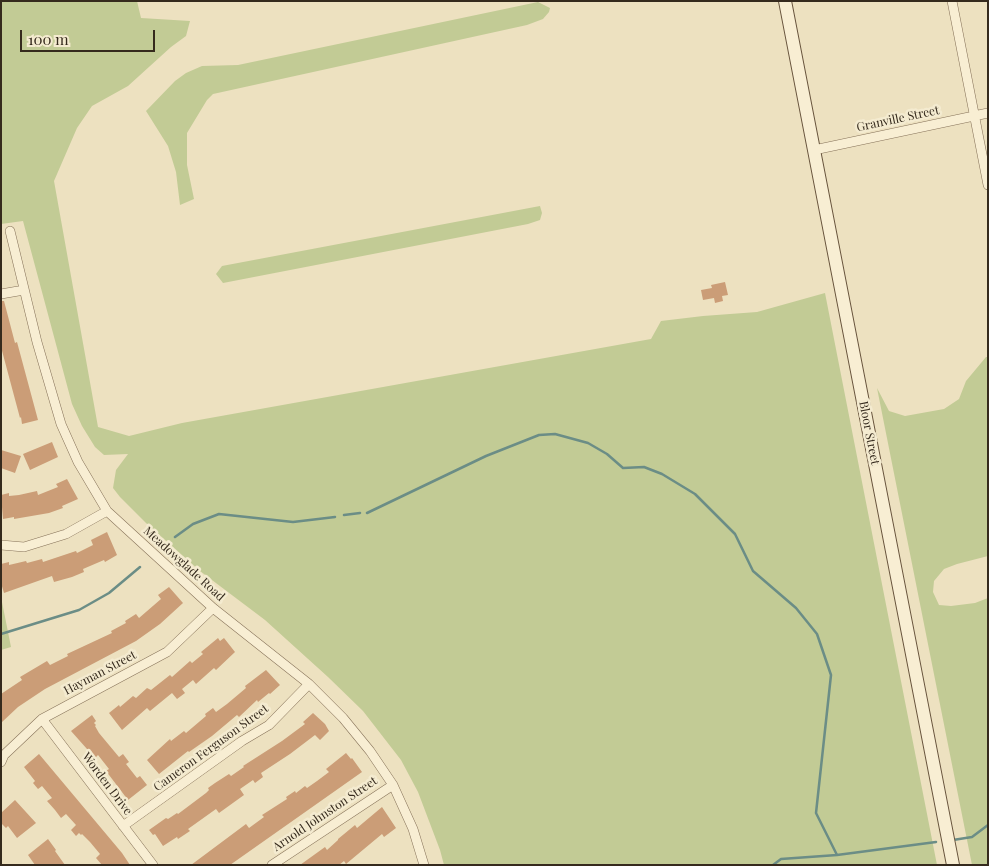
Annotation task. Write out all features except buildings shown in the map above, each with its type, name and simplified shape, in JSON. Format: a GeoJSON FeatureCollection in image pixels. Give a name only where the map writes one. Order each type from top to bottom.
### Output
{"type":"FeatureCollection","features":[{"type":"Feature","properties":{"kind":"main road","name":"Bloor Street"},"geometry":{"type":"LineString","coordinates":[[785,1],[953,865]]}},
{"type":"Feature","properties":{"kind":"street"},"geometry":{"type":"LineString","coordinates":[[952,1],[988,185]]}},
{"type":"Feature","properties":{"kind":"street","name":"Granville Street"},"geometry":{"type":"LineString","coordinates":[[814,150],[988,113]]}},
{"type":"Feature","properties":{"kind":"street","name":"Meadowglade Road"},"geometry":{"type":"LineString","coordinates":[[10,231],[37,342],[61,424],[78,462],[107,511],[213,608],[310,684],[343,718],[393,784],[413,830],[424,865]]}},
{"type":"Feature","properties":{"kind":"street"},"geometry":{"type":"LineString","coordinates":[[1,294],[24,290]]}},
{"type":"Feature","properties":{"kind":"street"},"geometry":{"type":"LineString","coordinates":[[1,545],[24,546],[66,534],[107,511]]}},
{"type":"Feature","properties":{"kind":"street","name":"Hayman Street"},"geometry":{"type":"LineString","coordinates":[[1,762],[4,756],[42,719],[166,652],[213,608]]}},
{"type":"Feature","properties":{"kind":"street","name":"Cameron Ferguson Street"},"geometry":{"type":"LineString","coordinates":[[123,826],[242,741],[268,725],[310,684]]}},
{"type":"Feature","properties":{"kind":"street","name":"Worden Drive"},"geometry":{"type":"LineString","coordinates":[[42,719],[153,865]]}},
{"type":"Feature","properties":{"kind":"street","name":"Arnold Johnston Street"},"geometry":{"type":"LineString","coordinates":[[272,865],[393,784]]}},
{"type":"Feature","properties":{"kind":"green space"},"geometry":{"type":"Polygon","coordinates":[[[1,1],[137,1],[141,18],[190,21],[186,36],[128,86],[92,106],[77,128],[54,181],[98,427],[129,436],[182,423],[651,339],[661,321],[757,312],[825,293],[937,865],[444,865],[418,792],[401,760],[363,711],[265,620],[200,571],[146,523],[113,488],[116,470],[128,454],[104,455],[95,447],[82,426],[72,404],[23,221],[1,224],[1,1]]]}},
{"type":"Feature","properties":{"kind":"green space"},"geometry":{"type":"Polygon","coordinates":[[[538,2],[550,8],[549,12],[543,19],[527,25],[213,94],[207,100],[187,133],[187,165],[194,199],[180,205],[176,172],[168,146],[146,111],[175,81],[186,73],[202,66],[238,65],[538,2]]]}},
{"type":"Feature","properties":{"kind":"green space"},"geometry":{"type":"Polygon","coordinates":[[[540,206],[542,213],[540,220],[528,224],[223,283],[216,274],[222,266],[540,206]]]}},
{"type":"Feature","properties":{"kind":"green space"},"geometry":{"type":"Polygon","coordinates":[[[988,357],[988,556],[944,569],[934,581],[933,592],[939,605],[951,606],[975,603],[988,598],[988,865],[972,865],[877,388],[889,411],[905,416],[944,409],[959,399],[966,381],[988,357]]]}},
{"type":"Feature","properties":{"kind":"green space"},"geometry":{"type":"Polygon","coordinates":[[[1,597],[11,647],[1,650],[1,597]]]}},
{"type":"Feature","properties":{"kind":"waterway"},"geometry":{"type":"LineString","coordinates":[[367,513],[486,456],[539,435],[555,434],[588,443],[607,454],[623,468],[644,467],[662,474],[695,494],[735,534],[753,571],[796,608],[817,634],[831,675],[816,813],[837,855]]}},
{"type":"Feature","properties":{"kind":"waterway"},"geometry":{"type":"LineString","coordinates":[[344,515],[360,513]]}},
{"type":"Feature","properties":{"kind":"waterway"},"geometry":{"type":"LineString","coordinates":[[175,537],[193,524],[219,514],[293,522],[335,517]]}},
{"type":"Feature","properties":{"kind":"waterway"},"geometry":{"type":"LineString","coordinates":[[1,634],[79,610],[109,593],[140,567]]}},
{"type":"Feature","properties":{"kind":"waterway"},"geometry":{"type":"LineString","coordinates":[[953,840],[972,837],[988,825]]}},
{"type":"Feature","properties":{"kind":"waterway"},"geometry":{"type":"LineString","coordinates":[[773,865],[781,859],[837,855],[936,842]]}}]}
